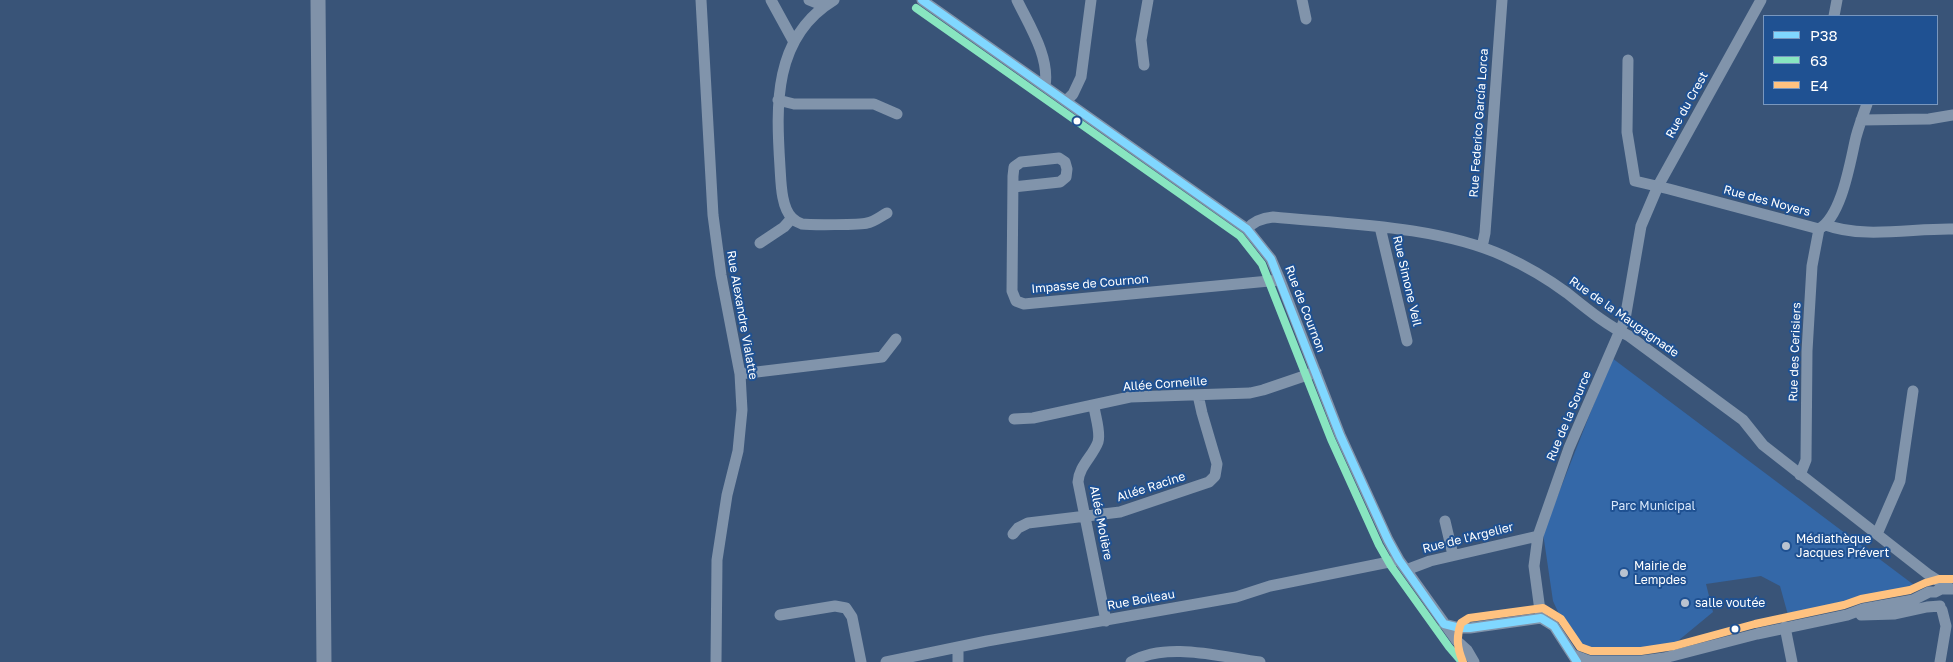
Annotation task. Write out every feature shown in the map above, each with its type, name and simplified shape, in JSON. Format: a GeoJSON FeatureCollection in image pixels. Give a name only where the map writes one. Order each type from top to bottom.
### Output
{"type":"FeatureCollection","features":[{"type":"Feature","properties":{"kind":"main road"},"geometry":{"type":"LineString","coordinates":[[318,0],[324,662]]}},
{"type":"Feature","properties":{"kind":"street","name":"Rue Alexandre Vialatte"},"geometry":{"type":"LineString","coordinates":[[701,0],[713,215],[721,275],[740,374],[742,410],[740,437],[727,495],[717,560],[716,662]]}},
{"type":"Feature","properties":{"kind":"street"},"geometry":{"type":"LineString","coordinates":[[771,0],[794,42]]}},
{"type":"Feature","properties":{"kind":"street"},"geometry":{"type":"LineString","coordinates":[[810,0],[824,6]]}},
{"type":"Feature","properties":{"kind":"street"},"geometry":{"type":"LineString","coordinates":[[834,0],[812,17],[794,42],[782,74],[777,119],[781,180],[787,210],[792,218],[803,224],[868,223],[888,213]]}},
{"type":"Feature","properties":{"kind":"street","name":"Rue de Cournon"},"geometry":{"type":"LineString","coordinates":[[922,0],[1247,229],[1271,260],[1351,458],[1399,560],[1444,624],[1457,641],[1467,650],[1474,662]]}},
{"type":"Feature","properties":{"kind":"street"},"geometry":{"type":"LineString","coordinates":[[1017,0],[1041,52],[1047,78],[1045,86]]}},
{"type":"Feature","properties":{"kind":"street"},"geometry":{"type":"LineString","coordinates":[[1066,101],[1073,94],[1081,77],[1091,0]]}},
{"type":"Feature","properties":{"kind":"street"},"geometry":{"type":"LineString","coordinates":[[1144,65],[1141,40],[1148,0]]}},
{"type":"Feature","properties":{"kind":"street"},"geometry":{"type":"LineString","coordinates":[[1302,0],[1306,19]]}},
{"type":"Feature","properties":{"kind":"street","name":"Rue Federico García Lorca"},"geometry":{"type":"LineString","coordinates":[[1482,247],[1485,233],[1502,0]]}},
{"type":"Feature","properties":{"kind":"street","name":"Rue du Crest"},"geometry":{"type":"LineString","coordinates":[[1641,226],[1658,186],[1761,0]]}},
{"type":"Feature","properties":{"kind":"street"},"geometry":{"type":"LineString","coordinates":[[1834,15],[1837,0]]}},
{"type":"Feature","properties":{"kind":"street","name":"Rue des Noyers"},"geometry":{"type":"LineString","coordinates":[[1628,60],[1627,132],[1634,181],[1822,227],[1865,231],[1953,229]]}},
{"type":"Feature","properties":{"kind":"street"},"geometry":{"type":"LineString","coordinates":[[778,100],[794,104],[874,104],[897,114]]}},
{"type":"Feature","properties":{"kind":"street","name":"Rue des Cerisiers"},"geometry":{"type":"LineString","coordinates":[[1800,475],[1806,460],[1812,266],[1822,227],[1834,213],[1853,158],[1856,139],[1867,105]]}},
{"type":"Feature","properties":{"kind":"street"},"geometry":{"type":"LineString","coordinates":[[1861,120],[1929,119],[1953,116]]}},
{"type":"Feature","properties":{"kind":"street","name":"Impasse de Cournon"},"geometry":{"type":"LineString","coordinates":[[1013,188],[1060,182],[1066,176],[1067,169],[1064,162],[1059,158],[1021,162],[1014,167],[1013,188],[1012,291],[1016,300],[1024,304],[1280,280]]}},
{"type":"Feature","properties":{"kind":"street","name":"Rue de la Maugagnade"},"geometry":{"type":"LineString","coordinates":[[1247,229],[1251,224],[1262,218],[1273,217],[1380,227],[1436,235],[1482,247],[1526,268],[1565,292],[1590,313],[1629,336],[1743,420],[1762,445],[1929,575],[1952,589]]}},
{"type":"Feature","properties":{"kind":"street"},"geometry":{"type":"LineString","coordinates":[[760,242],[784,227],[792,218]]}},
{"type":"Feature","properties":{"kind":"street","name":"Rue de la Source"},"geometry":{"type":"LineString","coordinates":[[1542,618],[1534,566],[1538,536],[1569,448],[1625,319],[1641,226]]}},
{"type":"Feature","properties":{"kind":"street","name":"Rue Simone Veil"},"geometry":{"type":"LineString","coordinates":[[1380,227],[1407,341]]}},
{"type":"Feature","properties":{"kind":"street"},"geometry":{"type":"LineString","coordinates":[[740,374],[882,357],[896,339]]}},
{"type":"Feature","properties":{"kind":"street","name":"Allée Corneille"},"geometry":{"type":"LineString","coordinates":[[1014,419],[1033,418],[1130,397],[1250,393],[1272,388],[1316,372]]}},
{"type":"Feature","properties":{"kind":"street"},"geometry":{"type":"LineString","coordinates":[[1877,534],[1900,481],[1913,391]]}},
{"type":"Feature","properties":{"kind":"street","name":"Allée Racine"},"geometry":{"type":"LineString","coordinates":[[1013,534],[1018,528],[1028,523],[1086,517],[1132,509],[1210,482],[1216,476],[1217,464],[1198,395]]}},
{"type":"Feature","properties":{"kind":"street","name":"Allée Molière"},"geometry":{"type":"LineString","coordinates":[[1094,406],[1099,434],[1098,441],[1079,475],[1078,482],[1106,621]]}},
{"type":"Feature","properties":{"kind":"street"},"geometry":{"type":"LineString","coordinates":[[1445,521],[1453,556]]}},
{"type":"Feature","properties":{"kind":"street","name":"Rue de l'Argelier"},"geometry":{"type":"LineString","coordinates":[[1406,570],[1430,561],[1538,536]]}},
{"type":"Feature","properties":{"kind":"street","name":"Rue Boileau"},"geometry":{"type":"LineString","coordinates":[[886,662],[927,658],[958,648],[1079,624],[1106,621],[1236,597],[1270,586],[1399,560]]}},
{"type":"Feature","properties":{"kind":"street","name":"Rue de la Maugagnade"},"geometry":{"type":"LineString","coordinates":[[1929,575],[1945,609],[1946,626],[1940,662]]}},
{"type":"Feature","properties":{"kind":"street"},"geometry":{"type":"LineString","coordinates":[[1444,624],[1460,628],[1470,628],[1542,618],[1554,626],[1575,658],[1589,661],[1642,662],[1676,656],[1785,627],[1847,615],[1863,609],[1913,600],[1929,592],[1952,589]]}},
{"type":"Feature","properties":{"kind":"street"},"geometry":{"type":"LineString","coordinates":[[780,615],[835,606],[846,608],[852,617],[860,662]]}},
{"type":"Feature","properties":{"kind":"street"},"geometry":{"type":"LineString","coordinates":[[1847,615],[1895,614],[1927,607],[1945,609]]}},
{"type":"Feature","properties":{"kind":"street"},"geometry":{"type":"LineString","coordinates":[[1785,627],[1792,662]]}},
{"type":"Feature","properties":{"kind":"street"},"geometry":{"type":"LineString","coordinates":[[1467,650],[1467,638],[1470,628]]}},
{"type":"Feature","properties":{"kind":"street"},"geometry":{"type":"LineString","coordinates":[[958,648],[958,662]]}},
{"type":"Feature","properties":{"kind":"street"},"geometry":{"type":"LineString","coordinates":[[1131,662],[1157,652],[1174,651],[1260,662]]}},
{"type":"Feature","properties":{"kind":"green space","name":"Parc Municipal"},"geometry":{"type":"Polygon","coordinates":[[[1612,358],[1918,588],[1788,615],[1780,586],[1761,576],[1706,584],[1713,612],[1673,645],[1630,652],[1607,651],[1586,648],[1570,638],[1553,601],[1543,533],[1612,358]]]}},
{"type":"Feature","properties":{"kind":"transit line","name":"P38"},"geometry":{"type":"LineString","coordinates":[[922,0],[1247,229],[1271,259],[1340,435],[1388,540],[1399,560],[1444,624],[1460,628],[1470,628],[1541,618],[1554,626],[1577,662]]}},
{"type":"Feature","properties":{"kind":"transit line","name":"63"},"geometry":{"type":"LineString","coordinates":[[916,8],[1240,236],[1262,264],[1331,439],[1379,545],[1391,566],[1449,647],[1462,662]]}},
{"type":"Feature","properties":{"kind":"transit line","name":"E4"},"geometry":{"type":"LineString","coordinates":[[1463,662],[1458,647],[1458,633],[1461,623],[1469,618],[1543,608],[1561,619],[1580,647],[1591,651],[1641,651],[1674,646],[1755,624],[1844,605],[1861,599],[1910,590],[1939,579],[1953,579]]}},
{"type":"Feature","properties":{"kind":"place","name":"Médiathèque Jacques Prévert"},"geometry":{"type":"Point","coordinates":[1786,546]}},
{"type":"Feature","properties":{"kind":"place","name":"Mairie de Lempdes"},"geometry":{"type":"Point","coordinates":[1624,573]}},
{"type":"Feature","properties":{"kind":"place","name":"salle voutée"},"geometry":{"type":"Point","coordinates":[1685,603]}}]}
